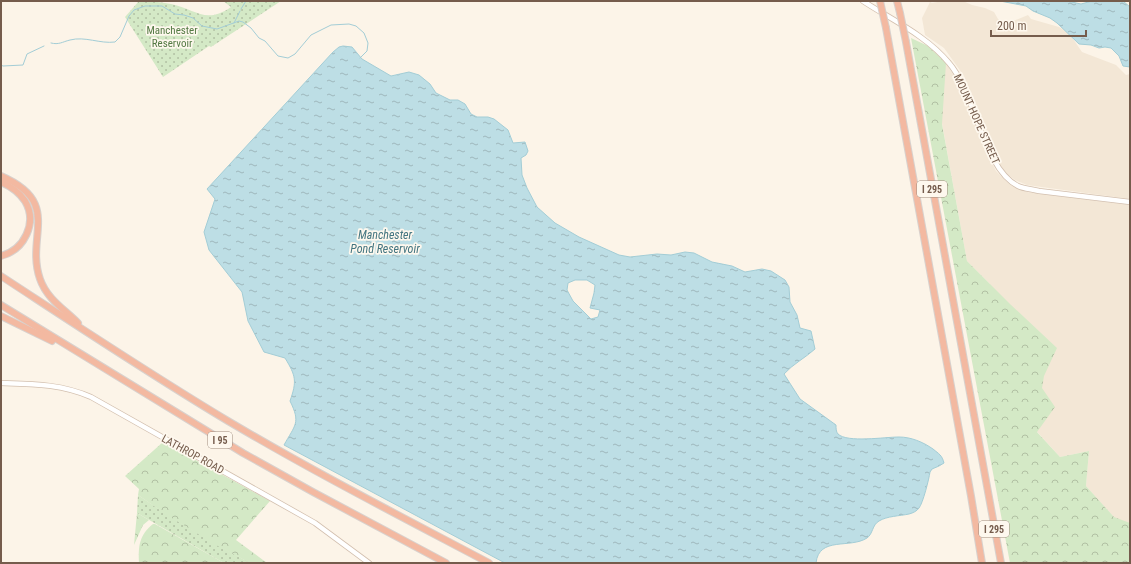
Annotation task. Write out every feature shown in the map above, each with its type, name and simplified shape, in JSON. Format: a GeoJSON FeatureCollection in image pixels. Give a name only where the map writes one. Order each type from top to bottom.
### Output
{"type":"FeatureCollection","features":[{"type":"Feature","properties":{"kind":"highway","name":"I 295"},"geometry":{"type":"LineString","coordinates":[[880,1],[983,563]]}},
{"type":"Feature","properties":{"kind":"highway","name":"I 295"},"geometry":{"type":"LineString","coordinates":[[898,1],[1001,563]]}},
{"type":"Feature","properties":{"kind":"highway"},"geometry":{"type":"LineString","coordinates":[[1,176],[22,189],[31,198],[36,207],[39,224],[37,266],[44,289],[55,303],[88,333]]}},
{"type":"Feature","properties":{"kind":"highway"},"geometry":{"type":"LineString","coordinates":[[1,182],[12,188],[22,198],[28,209],[30,220],[28,232],[22,242],[10,252],[1,256]]}},
{"type":"Feature","properties":{"kind":"highway","name":"I 95"},"geometry":{"type":"LineString","coordinates":[[1,276],[181,392],[276,448],[360,495],[489,563]]}},
{"type":"Feature","properties":{"kind":"highway","name":"I 95"},"geometry":{"type":"LineString","coordinates":[[1,305],[243,453],[446,563]]}},
{"type":"Feature","properties":{"kind":"highway"},"geometry":{"type":"LineString","coordinates":[[1,316],[55,343],[76,351]]}},
{"type":"Feature","properties":{"kind":"main road","name":"MOUNT HOPE STREET"},"geometry":{"type":"LineString","coordinates":[[863,1],[925,40],[950,63],[966,89],[996,165],[1012,182],[1026,188],[1130,202]]}},
{"type":"Feature","properties":{"kind":"main road","name":"LATHROP ROAD"},"geometry":{"type":"LineString","coordinates":[[1,383],[54,386],[91,397],[315,523],[370,563]]}},
{"type":"Feature","properties":{"kind":"shaded area"},"geometry":{"type":"Polygon","coordinates":[[[963,1],[985,8],[994,12],[998,19],[1002,22],[1011,22],[1028,15],[1031,19],[1059,27],[1069,33],[1082,52],[1116,65],[1126,75],[1130,74],[1130,199],[1027,185],[1015,180],[1006,173],[998,162],[964,76],[944,48],[925,35],[922,18],[930,2],[963,1]]]}},
{"type":"Feature","properties":{"kind":"shaded area"},"geometry":{"type":"Polygon","coordinates":[[[928,46],[940,56],[955,75],[963,90],[993,165],[996,171],[1009,184],[1027,192],[1130,205],[1130,535],[1086,486],[1089,451],[1060,457],[992,382],[990,284],[967,261],[928,46]]]}},
{"type":"Feature","properties":{"kind":"green space","name":"Manchester Reservoir"},"geometry":{"type":"Polygon","coordinates":[[[139,1],[171,4],[201,14],[214,15],[231,7],[223,1],[281,1],[163,77],[125,17],[139,1]]]}},
{"type":"Feature","properties":{"kind":"green space"},"geometry":{"type":"Polygon","coordinates":[[[911,38],[928,46],[946,63],[942,124],[967,261],[1057,348],[1044,376],[1042,388],[1055,407],[1037,432],[1060,457],[1089,451],[1086,486],[1114,517],[1130,523],[1130,563],[1010,563],[911,38]]]}},
{"type":"Feature","properties":{"kind":"green space"},"geometry":{"type":"Polygon","coordinates":[[[163,442],[270,501],[236,540],[267,563],[250,563],[216,545],[138,495],[139,489],[125,476],[163,442]]]}},
{"type":"Feature","properties":{"kind":"green space"},"geometry":{"type":"Polygon","coordinates":[[[138,495],[193,530],[250,563],[224,563],[137,513],[138,495]]]}},
{"type":"Feature","properties":{"kind":"green space"},"geometry":{"type":"Polygon","coordinates":[[[137,513],[149,520],[143,525],[134,545],[137,513]]]}},
{"type":"Feature","properties":{"kind":"green space"},"geometry":{"type":"Polygon","coordinates":[[[153,524],[224,563],[139,563],[140,542],[145,532],[153,524]]]}},
{"type":"Feature","properties":{"kind":"water"},"geometry":{"type":"Polygon","coordinates":[[[1000,1],[1067,1],[1081,4],[1092,1],[1123,1],[1130,7],[1130,67],[1123,66],[1119,56],[1111,48],[1099,48],[1091,45],[1079,44],[1050,18],[1033,11],[1026,6],[1000,1]]]}},
{"type":"Feature","properties":{"kind":"water","name":"Manchester Pond Reservoir"},"geometry":{"type":"Polygon","coordinates":[[[339,47],[352,47],[362,59],[391,76],[409,72],[419,75],[430,84],[436,93],[450,100],[458,100],[465,104],[471,114],[477,117],[488,117],[494,119],[508,130],[513,143],[525,142],[528,151],[526,155],[521,158],[522,175],[537,207],[555,223],[579,237],[619,255],[630,257],[657,254],[671,255],[685,252],[694,253],[712,262],[732,266],[745,272],[762,269],[771,271],[785,280],[789,287],[790,302],[797,315],[800,328],[811,331],[815,349],[784,374],[800,399],[836,425],[837,433],[843,437],[858,439],[908,438],[925,444],[940,455],[944,463],[932,469],[930,472],[924,496],[918,509],[910,514],[882,519],[875,525],[867,538],[860,541],[836,544],[823,549],[818,555],[816,563],[505,563],[284,445],[294,428],[296,419],[290,401],[294,388],[293,374],[285,358],[264,352],[248,321],[242,292],[209,250],[204,232],[215,199],[207,189],[339,47]],[[575,280],[568,283],[567,290],[573,301],[591,319],[598,317],[600,310],[590,308],[595,285],[587,280],[575,280]]]}},
{"type":"Feature","properties":{"kind":"waterway"},"geometry":{"type":"LineString","coordinates":[[241,9],[246,1]]}},
{"type":"Feature","properties":{"kind":"waterway"},"geometry":{"type":"LineString","coordinates":[[51,43],[54,44],[76,39],[115,42],[120,37],[129,16],[134,10],[145,6],[162,6],[175,14],[193,18],[202,26],[217,29],[239,21],[243,22],[251,28],[259,38],[265,41],[278,56],[288,58],[295,54],[311,35],[331,25],[349,24],[356,26],[364,33],[368,43],[367,51],[360,58]]}},
{"type":"Feature","properties":{"kind":"waterway"},"geometry":{"type":"LineString","coordinates":[[234,23],[240,11]]}},
{"type":"Feature","properties":{"kind":"waterway"},"geometry":{"type":"LineString","coordinates":[[1,65],[23,65],[27,54],[44,46]]}}]}
